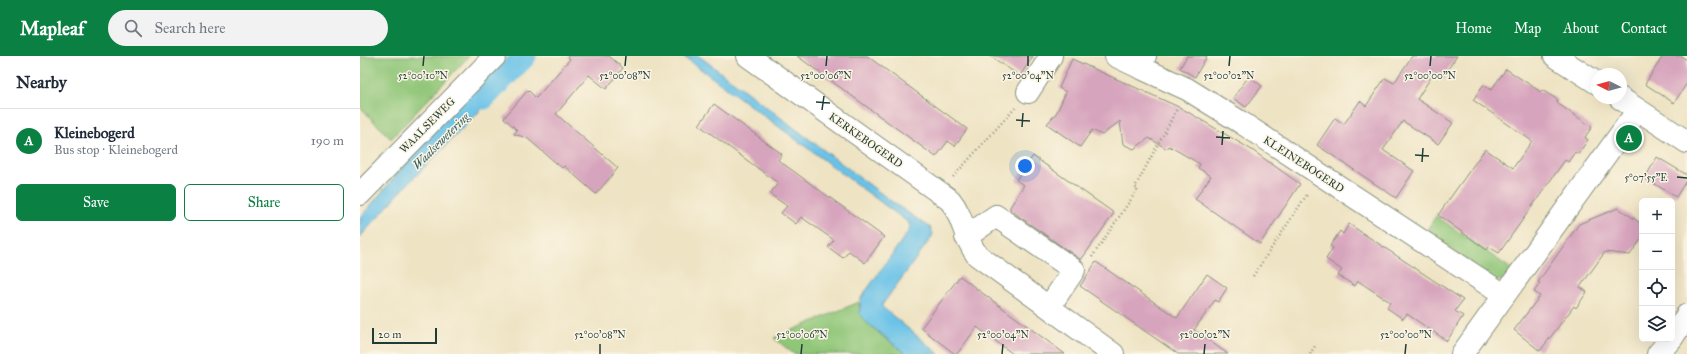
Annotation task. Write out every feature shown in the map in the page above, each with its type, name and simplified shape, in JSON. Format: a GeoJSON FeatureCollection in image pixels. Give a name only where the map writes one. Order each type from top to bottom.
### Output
{"type":"FeatureCollection","features":[{"type":"Feature","properties":{"kind":"street","name":"WAALSEWEG"},"geometry":{"type":"LineString","coordinates":[[360,194],[495,56]]}},
{"type":"Feature","properties":{"kind":"street","name":"KERKEBOGERD"},"geometry":{"type":"LineString","coordinates":[[748,56],[950,200],[956,207],[966,237],[977,255],[1113,354]]}},
{"type":"Feature","properties":{"kind":"street"},"geometry":{"type":"LineString","coordinates":[[1028,92],[1051,56]]}},
{"type":"Feature","properties":{"kind":"street","name":"KLEINEBOGERD"},"geometry":{"type":"LineString","coordinates":[[1116,56],[1142,61],[1321,174],[1504,296]]}},
{"type":"Feature","properties":{"kind":"street"},"geometry":{"type":"LineString","coordinates":[[1555,56],[1591,79]]}},
{"type":"Feature","properties":{"kind":"street"},"geometry":{"type":"LineString","coordinates":[[1627,103],[1687,142]]}},
{"type":"Feature","properties":{"kind":"street"},"geometry":{"type":"LineString","coordinates":[[1462,354],[1638,110]]}},
{"type":"Feature","properties":{"kind":"street"},"geometry":{"type":"LineString","coordinates":[[966,237],[996,216],[1074,270],[1048,307]]}},
{"type":"Feature","properties":{"kind":"street"},"geometry":{"type":"LineString","coordinates":[[1675,334],[1687,315]]}},
{"type":"Feature","properties":{"kind":"street"},"geometry":{"type":"LineString","coordinates":[[1658,354],[1669,342]]}},
{"type":"Feature","properties":{"kind":"path"},"geometry":{"type":"LineString","coordinates":[[1074,270],[1082,271],[1138,189],[1135,187],[1187,89]]}},
{"type":"Feature","properties":{"kind":"path"},"geometry":{"type":"LineString","coordinates":[[941,194],[959,170],[1009,116],[1028,92]]}},
{"type":"Feature","properties":{"kind":"path"},"geometry":{"type":"LineString","coordinates":[[1253,276],[1321,174]]}},
{"type":"Feature","properties":{"kind":"path"},"geometry":{"type":"LineString","coordinates":[[1310,354],[1315,346]]}},
{"type":"Feature","properties":{"kind":"green space"},"geometry":{"type":"Polygon","coordinates":[[[360,56],[469,56],[391,139],[360,107],[360,56]]]}},
{"type":"Feature","properties":{"kind":"green space"},"geometry":{"type":"Polygon","coordinates":[[[1436,216],[1514,271],[1503,280],[1495,281],[1428,233],[1430,225],[1436,216]]]}},
{"type":"Feature","properties":{"kind":"green space"},"geometry":{"type":"Polygon","coordinates":[[[859,302],[860,309],[864,317],[870,324],[906,354],[794,354],[774,338],[859,302]]]}},
{"type":"Feature","properties":{"kind":"water"},"geometry":{"type":"Polygon","coordinates":[[[683,56],[699,56],[895,204],[931,228],[933,234],[931,238],[882,307],[939,354],[906,354],[866,322],[859,314],[861,298],[910,229],[909,223],[683,56]]]}},
{"type":"Feature","properties":{"kind":"water"},"geometry":{"type":"Polygon","coordinates":[[[493,69],[505,76],[507,81],[505,85],[405,187],[360,237],[360,218],[451,110],[493,69]]]}},
{"type":"Feature","properties":{"kind":"building"},"geometry":{"type":"Polygon","coordinates":[[[567,56],[609,56],[623,68],[606,89],[589,75],[556,114],[618,168],[596,194],[564,166],[562,168],[527,138],[514,134],[517,130],[504,118],[528,90],[536,98],[570,59],[567,56]]]}},
{"type":"Feature","properties":{"kind":"building"},"geometry":{"type":"Polygon","coordinates":[[[797,56],[867,56],[967,129],[955,146],[948,141],[936,157],[797,56]]]}},
{"type":"Feature","properties":{"kind":"building"},"geometry":{"type":"Polygon","coordinates":[[[990,56],[1033,56],[1020,76],[990,56]]]}},
{"type":"Feature","properties":{"kind":"building"},"geometry":{"type":"Polygon","coordinates":[[[1187,56],[1207,56],[1195,77],[1180,68],[1187,56]]]}},
{"type":"Feature","properties":{"kind":"building"},"geometry":{"type":"Polygon","coordinates":[[[1412,56],[1457,56],[1443,76],[1435,71],[1417,99],[1453,123],[1438,144],[1403,121],[1383,150],[1414,171],[1396,198],[1317,145],[1335,118],[1344,124],[1360,101],[1366,106],[1385,78],[1394,83],[1412,56]]]}},
{"type":"Feature","properties":{"kind":"building"},"geometry":{"type":"Polygon","coordinates":[[[1663,56],[1681,56],[1687,60],[1687,83],[1674,103],[1645,84],[1663,56]]]}},
{"type":"Feature","properties":{"kind":"building"},"geometry":{"type":"Polygon","coordinates":[[[1072,59],[1181,108],[1252,150],[1300,184],[1260,244],[1195,199],[1211,176],[1198,168],[1200,164],[1169,146],[1167,149],[1149,138],[1134,149],[1123,144],[1120,121],[1102,135],[1092,130],[1080,147],[1047,124],[1057,112],[1066,92],[1059,88],[1072,59]]]}},
{"type":"Feature","properties":{"kind":"building"},"geometry":{"type":"Polygon","coordinates":[[[1506,69],[1541,92],[1542,90],[1558,100],[1557,103],[1592,127],[1585,137],[1588,140],[1578,154],[1575,152],[1568,162],[1565,160],[1499,253],[1489,247],[1487,250],[1438,215],[1485,149],[1513,168],[1532,141],[1473,100],[1483,85],[1491,90],[1506,69]]]}},
{"type":"Feature","properties":{"kind":"building"},"geometry":{"type":"Polygon","coordinates":[[[1249,76],[1262,86],[1246,107],[1233,98],[1249,76]]]}},
{"type":"Feature","properties":{"kind":"building"},"geometry":{"type":"Polygon","coordinates":[[[714,104],[782,154],[778,160],[884,237],[865,263],[849,251],[843,258],[828,247],[834,240],[801,217],[796,224],[781,213],[787,206],[770,194],[778,183],[699,125],[714,104]]]}},
{"type":"Feature","properties":{"kind":"building"},"geometry":{"type":"Polygon","coordinates":[[[1033,156],[1114,213],[1081,260],[1010,210],[1010,207],[1024,185],[1016,180],[1033,156]]]}},
{"type":"Feature","properties":{"kind":"building"},"geometry":{"type":"Polygon","coordinates":[[[1657,157],[1687,175],[1687,179],[1676,197],[1645,178],[1657,157]]]}},
{"type":"Feature","properties":{"kind":"building"},"geometry":{"type":"Polygon","coordinates":[[[1618,208],[1639,222],[1639,242],[1630,255],[1605,252],[1580,287],[1587,292],[1576,308],[1574,306],[1540,351],[1514,330],[1540,296],[1534,292],[1540,283],[1538,282],[1579,224],[1618,208]]]}},
{"type":"Feature","properties":{"kind":"building"},"geometry":{"type":"Polygon","coordinates":[[[1349,224],[1463,300],[1455,311],[1463,316],[1447,341],[1407,314],[1403,319],[1387,308],[1390,302],[1358,281],[1355,286],[1338,275],[1342,270],[1326,259],[1333,248],[1330,246],[1340,231],[1343,234],[1349,224]]]}},
{"type":"Feature","properties":{"kind":"building"},"geometry":{"type":"Polygon","coordinates":[[[1096,262],[1177,318],[1207,274],[1227,288],[1218,302],[1215,300],[1194,330],[1228,354],[1178,354],[1080,286],[1096,262]]]}},
{"type":"Feature","properties":{"kind":"building"},"geometry":{"type":"Polygon","coordinates":[[[960,276],[1065,354],[1013,354],[977,327],[957,354],[955,354],[921,328],[960,276]]]}},
{"type":"Feature","properties":{"kind":"waterway","name":"Waalsewetering"},"geometry":{"type":"LineString","coordinates":[[484,98],[525,56]]}},
{"type":"Feature","properties":{"kind":"place","name":"Kleinebogerd"},"geometry":{"type":"Point","coordinates":[1629,138]}}]}
